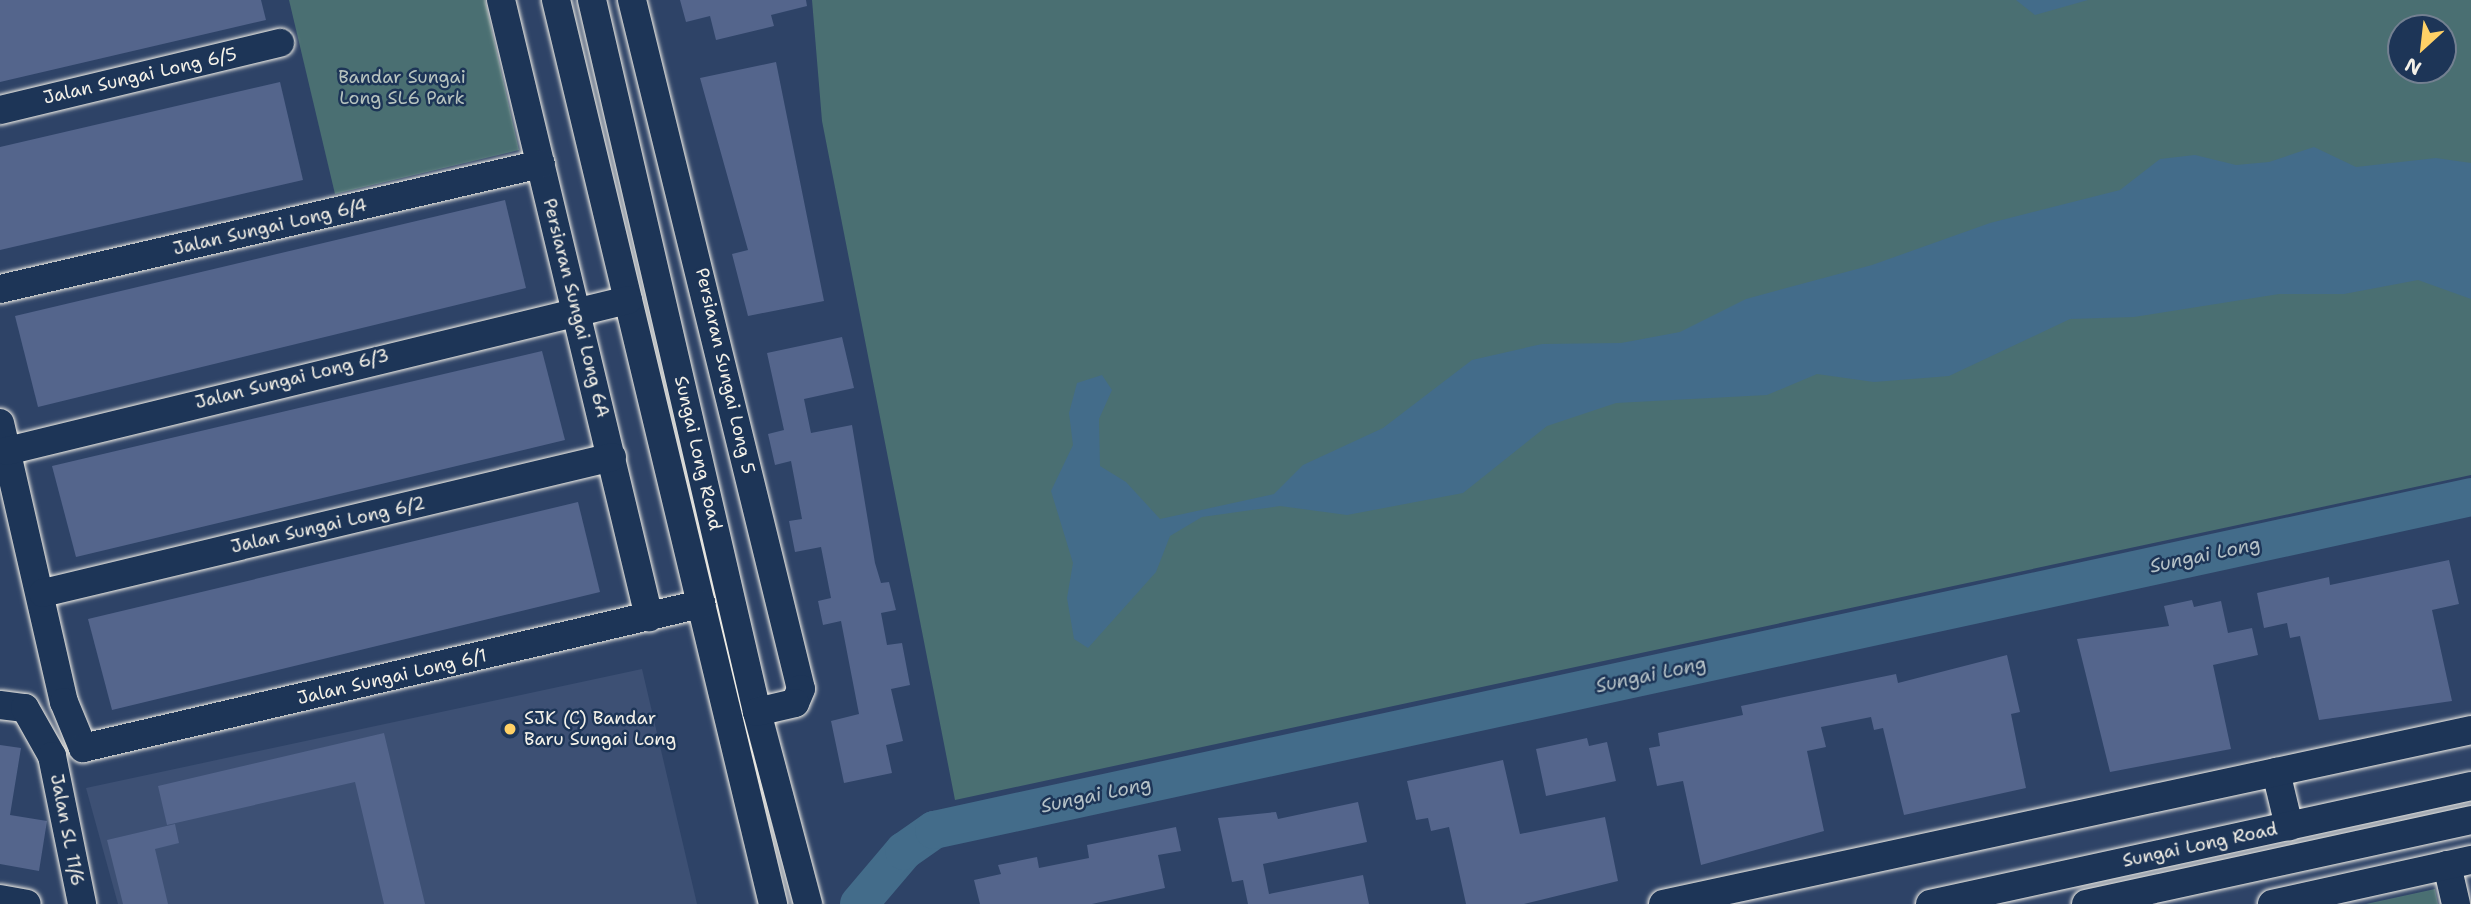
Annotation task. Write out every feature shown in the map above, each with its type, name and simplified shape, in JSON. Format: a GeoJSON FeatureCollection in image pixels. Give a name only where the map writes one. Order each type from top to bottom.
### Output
{"type":"FeatureCollection","features":[{"type":"Feature","properties":{"kind":"street","name":"Persiaran Sungai Long 6A"},"geometry":{"type":"LineString","coordinates":[[501,0],[579,312],[649,617]]}},
{"type":"Feature","properties":{"kind":"street","name":"Sungai Long Road"},"geometry":{"type":"LineString","coordinates":[[556,0],[773,904]]}},
{"type":"Feature","properties":{"kind":"street","name":"Sungai Long Road"},"geometry":{"type":"LineString","coordinates":[[592,0],[757,712],[808,904]]}},
{"type":"Feature","properties":{"kind":"street","name":"Persiaran Sungai Long 5"},"geometry":{"type":"LineString","coordinates":[[632,0],[801,689],[794,703],[757,712]]}},
{"type":"Feature","properties":{"kind":"street","name":"Jalan Sungai Long 6/5"},"geometry":{"type":"LineString","coordinates":[[0,110],[280,43]]}},
{"type":"Feature","properties":{"kind":"street","name":"Jalan Sungai Long 6/4"},"geometry":{"type":"LineString","coordinates":[[0,289],[541,164]]}},
{"type":"Feature","properties":{"kind":"street","name":"Jalan Sungai Long 6/3"},"geometry":{"type":"LineString","coordinates":[[7,451],[628,300]]}},
{"type":"Feature","properties":{"kind":"street"},"geometry":{"type":"LineString","coordinates":[[0,423],[43,593]]}},
{"type":"Feature","properties":{"kind":"street","name":"Jalan Sungai Long 6/2"},"geometry":{"type":"LineString","coordinates":[[43,593],[612,457]]}},
{"type":"Feature","properties":{"kind":"street","name":"Jalan Sungai Long 6/1"},"geometry":{"type":"LineString","coordinates":[[43,593],[64,702],[83,748],[701,604]]}},
{"type":"Feature","properties":{"kind":"street","name":"Jalan SL 11/6"},"geometry":{"type":"LineString","coordinates":[[13,707],[52,756],[82,904]]}},
{"type":"Feature","properties":{"kind":"street"},"geometry":{"type":"LineString","coordinates":[[1663,904],[2471,730]]}},
{"type":"Feature","properties":{"kind":"street"},"geometry":{"type":"LineString","coordinates":[[2276,772],[2289,826]]}},
{"type":"Feature","properties":{"kind":"street","name":"Sungai Long Road"},"geometry":{"type":"LineString","coordinates":[[1936,903],[2471,786]]}},
{"type":"Feature","properties":{"kind":"street","name":"Sungai Long Road"},"geometry":{"type":"LineString","coordinates":[[2086,904],[2471,820]]}},
{"type":"Feature","properties":{"kind":"street"},"geometry":{"type":"LineString","coordinates":[[2272,904],[2459,862],[2456,904]]}},
{"type":"Feature","properties":{"kind":"street"},"geometry":{"type":"LineString","coordinates":[[0,899],[27,904]]}},
{"type":"Feature","properties":{"kind":"shaded area"},"geometry":{"type":"Polygon","coordinates":[[[2016,0],[2088,0],[2035,15],[2016,0]]]}},
{"type":"Feature","properties":{"kind":"shaded area"},"geometry":{"type":"Polygon","coordinates":[[[2314,147],[2356,167],[2436,158],[2471,163],[2471,299],[2418,280],[2344,294],[2279,294],[2134,317],[2070,319],[1949,376],[1874,382],[1817,374],[1767,395],[1616,403],[1547,426],[1463,493],[1347,515],[1280,506],[1202,517],[1170,536],[1156,572],[1088,648],[1074,639],[1067,598],[1073,563],[1051,491],[1073,445],[1069,413],[1077,383],[1102,375],[1112,390],[1099,419],[1100,466],[1126,482],[1160,519],[1274,494],[1303,465],[1383,428],[1472,360],[1542,344],[1621,343],[1680,332],[1746,299],[1872,265],[1990,223],[2120,190],[2160,159],[2195,155],[2236,165],[2269,162],[2314,147]]]}},
{"type":"Feature","properties":{"kind":"shaded area","name":"SJK (C) Bandar Baru Sungai Long"},"geometry":{"type":"Polygon","coordinates":[[[642,669],[697,904],[118,904],[86,788],[642,669]]]}},
{"type":"Feature","properties":{"kind":"green space","name":"Bandar Sungai Long SL6 Park"},"geometry":{"type":"Polygon","coordinates":[[[289,0],[485,0],[519,150],[335,194],[289,0]]]}},
{"type":"Feature","properties":{"kind":"green space"},"geometry":{"type":"Polygon","coordinates":[[[812,0],[2471,0],[2471,475],[955,800],[822,121],[812,0]]]}},
{"type":"Feature","properties":{"kind":"green space"},"geometry":{"type":"Polygon","coordinates":[[[2435,889],[2438,904],[2366,904],[2435,889]]]}},
{"type":"Feature","properties":{"kind":"building"},"geometry":{"type":"Polygon","coordinates":[[[0,0],[261,0],[266,20],[0,82],[0,0]]]}},
{"type":"Feature","properties":{"kind":"building"},"geometry":{"type":"Polygon","coordinates":[[[680,0],[806,0],[807,6],[771,15],[774,26],[716,40],[710,16],[686,22],[680,0]]]}},
{"type":"Feature","properties":{"kind":"building"},"geometry":{"type":"Polygon","coordinates":[[[776,62],[824,301],[748,316],[732,254],[748,250],[700,78],[776,62]]]}},
{"type":"Feature","properties":{"kind":"building"},"geometry":{"type":"Polygon","coordinates":[[[280,82],[303,180],[0,250],[0,147],[280,82]]]}},
{"type":"Feature","properties":{"kind":"building"},"geometry":{"type":"Polygon","coordinates":[[[505,200],[526,288],[38,407],[15,316],[505,200]]]}},
{"type":"Feature","properties":{"kind":"building"},"geometry":{"type":"Polygon","coordinates":[[[842,337],[854,388],[804,399],[811,433],[852,425],[875,563],[881,583],[889,582],[896,610],[881,613],[887,645],[902,643],[910,685],[891,689],[903,741],[886,745],[892,773],[844,783],[831,721],[859,714],[841,621],[823,625],[818,601],[831,598],[821,547],[795,552],[789,521],[802,519],[791,461],[775,465],[768,434],[784,430],[767,353],[842,337]]]}},
{"type":"Feature","properties":{"kind":"building"},"geometry":{"type":"Polygon","coordinates":[[[542,351],[565,440],[76,557],[52,466],[542,351]]]}},
{"type":"Feature","properties":{"kind":"building"},"geometry":{"type":"Polygon","coordinates":[[[578,502],[600,592],[112,710],[88,619],[578,502]]]}},
{"type":"Feature","properties":{"kind":"building"},"geometry":{"type":"Polygon","coordinates":[[[2449,560],[2459,604],[2432,610],[2452,701],[2319,720],[2300,636],[2290,638],[2287,623],[2264,628],[2257,593],[2329,577],[2330,585],[2449,560]]]}},
{"type":"Feature","properties":{"kind":"building"},"geometry":{"type":"Polygon","coordinates":[[[2192,600],[2194,607],[2221,601],[2228,633],[2252,628],[2258,655],[2213,665],[2231,749],[2110,772],[2077,639],[2169,626],[2164,606],[2192,600]]]}},
{"type":"Feature","properties":{"kind":"building"},"geometry":{"type":"Polygon","coordinates":[[[2007,655],[2020,712],[2011,714],[2026,788],[1904,815],[1883,728],[1874,730],[1871,717],[1821,727],[1826,747],[1807,751],[1824,831],[1701,865],[1683,781],[1657,786],[1649,748],[1660,746],[1658,733],[1743,715],[1741,706],[1896,674],[1898,683],[2007,655]]]}},
{"type":"Feature","properties":{"kind":"building"},"geometry":{"type":"Polygon","coordinates":[[[384,733],[425,904],[384,904],[355,782],[167,825],[158,786],[384,733]]]}},
{"type":"Feature","properties":{"kind":"building"},"geometry":{"type":"Polygon","coordinates":[[[1587,738],[1589,746],[1607,742],[1616,781],[1546,796],[1536,749],[1587,738]]]}},
{"type":"Feature","properties":{"kind":"building"},"geometry":{"type":"Polygon","coordinates":[[[0,745],[21,748],[10,815],[47,821],[39,871],[0,864],[0,745]]]}},
{"type":"Feature","properties":{"kind":"building"},"geometry":{"type":"Polygon","coordinates":[[[1503,760],[1520,834],[1605,817],[1618,881],[1524,904],[1466,904],[1449,827],[1431,831],[1428,818],[1416,820],[1407,781],[1503,760]]]}},
{"type":"Feature","properties":{"kind":"building"},"geometry":{"type":"Polygon","coordinates":[[[1358,802],[1367,842],[1263,864],[1269,894],[1363,875],[1369,904],[1248,904],[1243,880],[1232,882],[1218,818],[1276,812],[1278,819],[1358,802]]]}},
{"type":"Feature","properties":{"kind":"building"},"geometry":{"type":"Polygon","coordinates":[[[175,824],[179,843],[155,849],[168,904],[123,904],[107,840],[175,824]]]}},
{"type":"Feature","properties":{"kind":"building"},"geometry":{"type":"Polygon","coordinates":[[[1176,827],[1181,851],[1158,855],[1165,888],[1092,904],[980,904],[974,880],[1001,874],[998,865],[1037,857],[1039,868],[1089,858],[1087,845],[1176,827]]]}},
{"type":"Feature","properties":{"kind":"waterway","name":"Sungai Long"},"geometry":{"type":"LineString","coordinates":[[859,904],[904,851],[934,830],[2471,497]]}},
{"type":"Feature","properties":{"kind":"place","name":"SJK (C) Bandar Baru Sungai Long"},"geometry":{"type":"Point","coordinates":[510,729]}}]}
